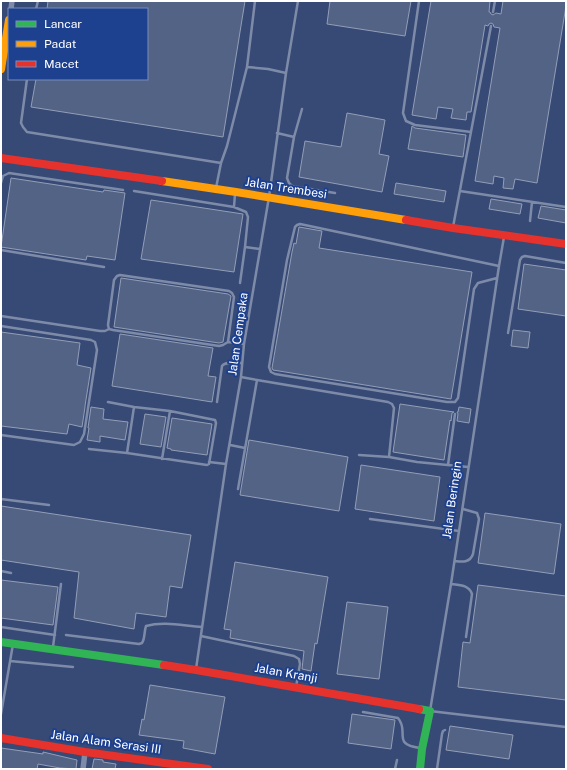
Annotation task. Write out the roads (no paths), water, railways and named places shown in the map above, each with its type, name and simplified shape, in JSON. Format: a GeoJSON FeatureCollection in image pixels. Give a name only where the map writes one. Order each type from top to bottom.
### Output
{"type":"FeatureCollection","features":[{"type":"Feature","properties":{"kind":"street"},"geometry":{"type":"LineString","coordinates":[[1,69],[8,26]]}},
{"type":"Feature","properties":{"kind":"street","name":"Jalan Trembesi"},"geometry":{"type":"LineString","coordinates":[[1,158],[236,192],[453,228],[566,244]]}},
{"type":"Feature","properties":{"kind":"street","name":"Jalan Kranji"},"geometry":{"type":"LineString","coordinates":[[1,642],[196,670],[430,711]]}},
{"type":"Feature","properties":{"kind":"street","name":"Jalan Beringin"},"geometry":{"type":"LineString","coordinates":[[420,769],[422,749],[430,711]]}},
{"type":"Feature","properties":{"kind":"street","name":"Jalan Alam Serasi III"},"geometry":{"type":"LineString","coordinates":[[1,738],[85,752],[208,769]]}},
{"type":"Feature","properties":{"kind":"street"},"geometry":{"type":"LineString","coordinates":[[83,769],[85,752]]}},
{"type":"Feature","properties":{"kind":"lane"},"geometry":{"type":"LineString","coordinates":[[216,189],[221,163],[227,146],[247,67],[255,1]]}},
{"type":"Feature","properties":{"kind":"lane","name":"Jalan Cempaka"},"geometry":{"type":"LineString","coordinates":[[196,670],[226,464],[241,377],[244,344],[269,198],[277,133],[298,1]]}},
{"type":"Feature","properties":{"kind":"lane"},"geometry":{"type":"LineString","coordinates":[[419,1],[403,113],[406,121],[415,125],[471,132]]}},
{"type":"Feature","properties":{"kind":"lane"},"geometry":{"type":"LineString","coordinates":[[493,12],[495,1]]}},
{"type":"Feature","properties":{"kind":"lane"},"geometry":{"type":"LineString","coordinates":[[453,228],[491,26]]}},
{"type":"Feature","properties":{"kind":"lane"},"geometry":{"type":"LineString","coordinates":[[247,67],[268,69],[286,73]]}},
{"type":"Feature","properties":{"kind":"lane"},"geometry":{"type":"LineString","coordinates":[[27,80],[22,123],[27,132],[221,163]]}},
{"type":"Feature","properties":{"kind":"lane"},"geometry":{"type":"LineString","coordinates":[[302,109],[294,137],[287,178],[292,186],[335,192]]}},
{"type":"Feature","properties":{"kind":"lane"},"geometry":{"type":"LineString","coordinates":[[277,133],[294,137]]}},
{"type":"Feature","properties":{"kind":"lane"},"geometry":{"type":"LineString","coordinates":[[1,183],[4,176],[9,173],[123,190]]}},
{"type":"Feature","properties":{"kind":"lane"},"geometry":{"type":"LineString","coordinates":[[134,190],[234,207],[246,212],[248,217],[240,283]]}},
{"type":"Feature","properties":{"kind":"lane"},"geometry":{"type":"LineString","coordinates":[[234,207],[236,192]]}},
{"type":"Feature","properties":{"kind":"lane"},"geometry":{"type":"LineString","coordinates":[[460,192],[566,207]]}},
{"type":"Feature","properties":{"kind":"lane"},"geometry":{"type":"LineString","coordinates":[[530,221],[532,202]]}},
{"type":"Feature","properties":{"kind":"lane"},"geometry":{"type":"LineString","coordinates":[[497,278],[478,283],[474,289],[458,398],[454,402],[275,374],[271,372],[269,367],[287,260],[296,225],[300,224],[499,266]]}},
{"type":"Feature","properties":{"kind":"lane","name":"Jalan Beringin"},"geometry":{"type":"LineString","coordinates":[[430,711],[460,530],[468,467],[504,235]]}},
{"type":"Feature","properties":{"kind":"lane"},"geometry":{"type":"LineString","coordinates":[[245,247],[260,249]]}},
{"type":"Feature","properties":{"kind":"lane"},"geometry":{"type":"LineString","coordinates":[[1,250],[104,267]]}},
{"type":"Feature","properties":{"kind":"lane"},"geometry":{"type":"LineString","coordinates":[[508,333],[520,260],[522,257],[525,256],[566,263]]}},
{"type":"Feature","properties":{"kind":"lane"},"geometry":{"type":"LineString","coordinates":[[109,329],[108,325],[114,280],[120,275],[229,291],[234,297],[228,342]]}},
{"type":"Feature","properties":{"kind":"lane"},"geometry":{"type":"LineString","coordinates":[[1,316],[100,331],[109,329],[219,346],[228,342],[244,344]]}},
{"type":"Feature","properties":{"kind":"lane"},"geometry":{"type":"LineString","coordinates":[[1,326],[90,340],[95,342],[97,350],[84,434],[80,442],[74,445],[1,435]]}},
{"type":"Feature","properties":{"kind":"lane"},"geometry":{"type":"LineString","coordinates":[[217,402],[223,364],[242,363]]}},
{"type":"Feature","properties":{"kind":"lane"},"geometry":{"type":"LineString","coordinates":[[241,377],[388,402],[392,404],[394,408],[389,457]]}},
{"type":"Feature","properties":{"kind":"lane"},"geometry":{"type":"LineString","coordinates":[[238,489],[257,380]]}},
{"type":"Feature","properties":{"kind":"lane"},"geometry":{"type":"LineString","coordinates":[[89,449],[209,465],[216,423],[215,420],[170,411],[134,407],[108,402]]}},
{"type":"Feature","properties":{"kind":"lane"},"geometry":{"type":"LineString","coordinates":[[127,453],[134,407]]}},
{"type":"Feature","properties":{"kind":"lane"},"geometry":{"type":"LineString","coordinates":[[162,459],[170,411]]}},
{"type":"Feature","properties":{"kind":"lane"},"geometry":{"type":"LineString","coordinates":[[448,464],[454,414]]}},
{"type":"Feature","properties":{"kind":"lane"},"geometry":{"type":"LineString","coordinates":[[230,445],[245,448]]}},
{"type":"Feature","properties":{"kind":"lane"},"geometry":{"type":"LineString","coordinates":[[359,455],[389,457],[417,462],[468,467]]}},
{"type":"Feature","properties":{"kind":"lane"},"geometry":{"type":"LineString","coordinates":[[209,462],[226,464]]}},
{"type":"Feature","properties":{"kind":"lane"},"geometry":{"type":"LineString","coordinates":[[1,499],[49,505]]}},
{"type":"Feature","properties":{"kind":"lane"},"geometry":{"type":"LineString","coordinates":[[455,561],[463,562],[472,558],[479,519],[477,513],[463,509]]}},
{"type":"Feature","properties":{"kind":"lane"},"geometry":{"type":"LineString","coordinates":[[370,519],[460,530]]}},
{"type":"Feature","properties":{"kind":"lane"},"geometry":{"type":"LineString","coordinates":[[1,572],[11,573]]}},
{"type":"Feature","properties":{"kind":"lane"},"geometry":{"type":"LineString","coordinates":[[52,650],[61,584]]}},
{"type":"Feature","properties":{"kind":"lane"},"geometry":{"type":"LineString","coordinates":[[451,584],[467,587],[472,594],[466,637]]}},
{"type":"Feature","properties":{"kind":"lane"},"geometry":{"type":"LineString","coordinates":[[66,635],[139,644],[144,641],[146,626],[169,624],[202,627]]}},
{"type":"Feature","properties":{"kind":"lane"},"geometry":{"type":"LineString","coordinates":[[1,627],[55,635]]}},
{"type":"Feature","properties":{"kind":"lane"},"geometry":{"type":"LineString","coordinates":[[200,636],[294,656],[298,659],[300,664],[296,687]]}},
{"type":"Feature","properties":{"kind":"lane"},"geometry":{"type":"LineString","coordinates":[[1,714],[13,644]]}},
{"type":"Feature","properties":{"kind":"lane"},"geometry":{"type":"LineString","coordinates":[[10,661],[73,667]]}},
{"type":"Feature","properties":{"kind":"lane","name":"Jalan Kranji"},"geometry":{"type":"LineString","coordinates":[[430,711],[566,727]]}},
{"type":"Feature","properties":{"kind":"lane"},"geometry":{"type":"LineString","coordinates":[[363,712],[398,718],[401,723],[406,745],[422,749]]}},
{"type":"Feature","properties":{"kind":"lane"},"geometry":{"type":"LineString","coordinates":[[437,769],[442,734],[443,730],[445,730]]}},
{"type":"Feature","properties":{"kind":"lane"},"geometry":{"type":"LineString","coordinates":[[395,769],[397,760]]}}]}
